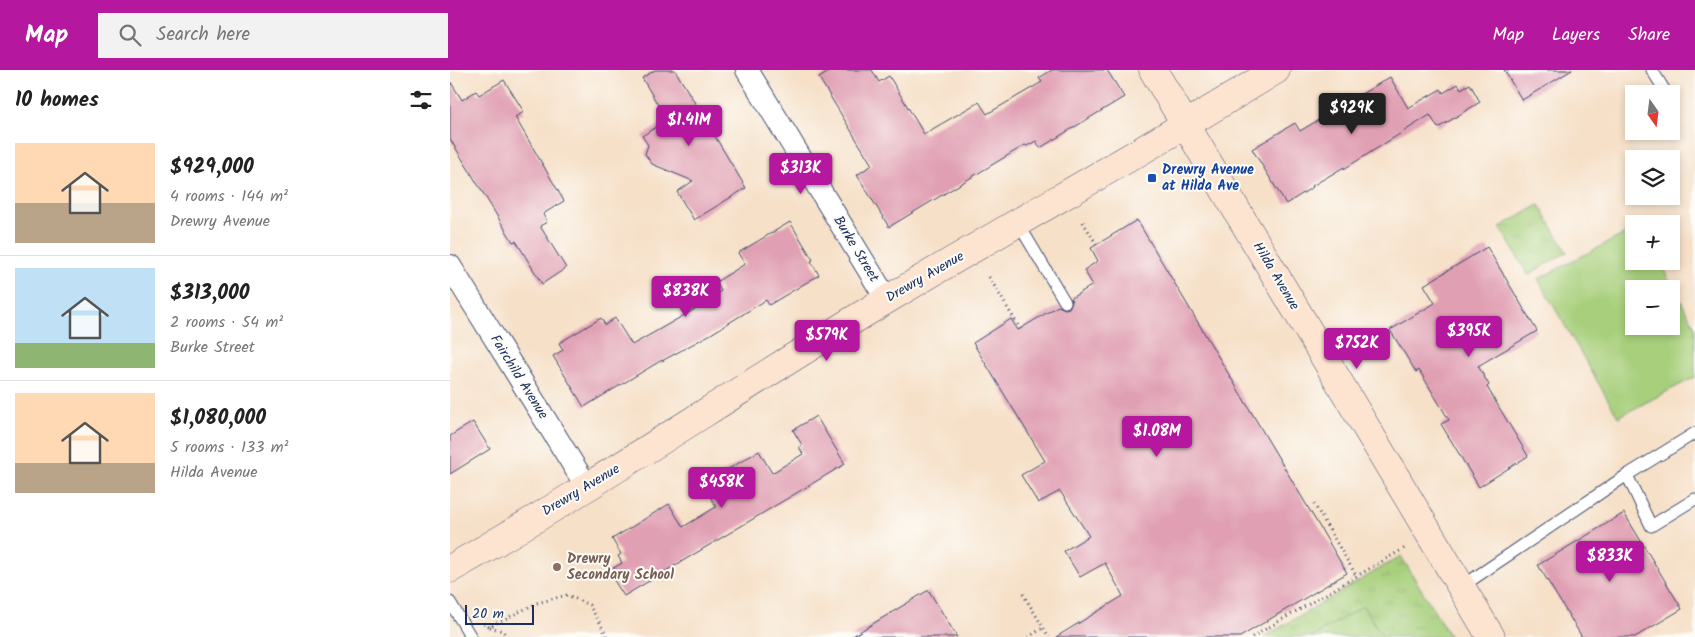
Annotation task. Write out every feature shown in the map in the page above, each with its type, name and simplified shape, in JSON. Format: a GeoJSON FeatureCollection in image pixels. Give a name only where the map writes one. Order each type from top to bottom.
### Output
{"type":"FeatureCollection","features":[{"type":"Feature","properties":{"kind":"street","name":"Burke Street"},"geometry":{"type":"LineString","coordinates":[[747,70],[886,300]]}},
{"type":"Feature","properties":{"kind":"street","name":"Hilda Avenue"},"geometry":{"type":"LineString","coordinates":[[1153,70],[1491,637]]}},
{"type":"Feature","properties":{"kind":"street","name":"Drewry Avenue"},"geometry":{"type":"LineString","coordinates":[[450,569],[588,487],[886,300],[1276,70]]}},
{"type":"Feature","properties":{"kind":"street","name":"Fairchild Avenue"},"geometry":{"type":"LineString","coordinates":[[450,266],[588,487]]}},
{"type":"Feature","properties":{"kind":"lane"},"geometry":{"type":"LineString","coordinates":[[1652,70],[1661,85]]}},
{"type":"Feature","properties":{"kind":"lane"},"geometry":{"type":"LineString","coordinates":[[1018,223],[1065,302]]}},
{"type":"Feature","properties":{"kind":"lane"},"geometry":{"type":"LineString","coordinates":[[1461,587],[1627,475],[1695,433]]}},
{"type":"Feature","properties":{"kind":"lane"},"geometry":{"type":"LineString","coordinates":[[1627,475],[1651,526],[1695,499]]}},
{"type":"Feature","properties":{"kind":"lane"},"geometry":{"type":"LineString","coordinates":[[450,602],[471,637]]}},
{"type":"Feature","properties":{"kind":"path"},"geometry":{"type":"LineString","coordinates":[[1083,222],[1097,245]]}},
{"type":"Feature","properties":{"kind":"path"},"geometry":{"type":"LineString","coordinates":[[989,277],[1022,332]]}},
{"type":"Feature","properties":{"kind":"path"},"geometry":{"type":"LineString","coordinates":[[1314,504],[1356,577]]}},
{"type":"Feature","properties":{"kind":"path"},"geometry":{"type":"LineString","coordinates":[[1252,637],[1405,548]]}},
{"type":"Feature","properties":{"kind":"path"},"geometry":{"type":"LineString","coordinates":[[1023,594],[1049,637]]}},
{"type":"Feature","properties":{"kind":"path"},"geometry":{"type":"LineString","coordinates":[[489,627],[537,603],[567,595],[588,604],[600,621],[607,637]]}},
{"type":"Feature","properties":{"kind":"path"},"geometry":{"type":"LineString","coordinates":[[477,618],[489,627],[503,631],[507,637]]}},
{"type":"Feature","properties":{"kind":"path"},"geometry":{"type":"LineString","coordinates":[[1028,637],[1044,628]]}},
{"type":"Feature","properties":{"kind":"green space"},"geometry":{"type":"Polygon","coordinates":[[[1539,205],[1567,252],[1528,275],[1500,227],[1539,205]]]}},
{"type":"Feature","properties":{"kind":"green space"},"geometry":{"type":"Polygon","coordinates":[[[1625,234],[1625,270],[1664,270],[1669,280],[1625,280],[1625,335],[1680,335],[1680,300],[1695,327],[1695,377],[1618,417],[1538,279],[1625,234]]]}},
{"type":"Feature","properties":{"kind":"green space"},"geometry":{"type":"Polygon","coordinates":[[[1401,556],[1450,637],[1264,637],[1401,556]]]}},
{"type":"Feature","properties":{"kind":"green space"},"geometry":{"type":"Polygon","coordinates":[[[1363,606],[1383,637],[1312,637],[1363,606]]]}},
{"type":"Feature","properties":{"kind":"building"},"geometry":{"type":"Polygon","coordinates":[[[655,70],[675,70],[746,188],[694,220],[677,192],[693,181],[652,164],[645,154],[648,145],[642,136],[667,120],[642,78],[655,70]]]}},
{"type":"Feature","properties":{"kind":"building"},"geometry":{"type":"Polygon","coordinates":[[[832,70],[872,70],[879,82],[889,76],[924,134],[979,102],[987,114],[1042,82],[1039,78],[1052,70],[1107,70],[1124,97],[1040,148],[1036,141],[1027,146],[1025,145],[889,227],[857,175],[872,165],[819,78],[832,70]]]}},
{"type":"Feature","properties":{"kind":"building"},"geometry":{"type":"Polygon","coordinates":[[[1504,70],[1572,70],[1522,100],[1504,70]]]}},
{"type":"Feature","properties":{"kind":"building"},"geometry":{"type":"Polygon","coordinates":[[[1390,77],[1408,108],[1441,89],[1443,93],[1458,84],[1461,89],[1470,84],[1480,102],[1438,128],[1430,115],[1344,169],[1344,167],[1312,186],[1286,204],[1252,149],[1295,123],[1300,131],[1390,77]]]}},
{"type":"Feature","properties":{"kind":"building"},"geometry":{"type":"Polygon","coordinates":[[[504,80],[524,112],[515,117],[564,201],[543,214],[547,222],[540,226],[566,268],[542,284],[516,241],[513,242],[450,139],[450,81],[462,100],[476,91],[479,95],[504,80]]]}},
{"type":"Feature","properties":{"kind":"building"},"geometry":{"type":"Polygon","coordinates":[[[1137,220],[1347,573],[1240,637],[1056,637],[1123,596],[1105,563],[1080,577],[1064,551],[1089,536],[1060,491],[1038,503],[1021,475],[1045,461],[973,343],[1011,319],[1018,330],[1058,306],[1065,309],[1069,308],[1072,302],[1071,298],[1093,285],[1084,270],[1098,261],[1091,248],[1137,220]]]}},
{"type":"Feature","properties":{"kind":"building"},"geometry":{"type":"Polygon","coordinates":[[[790,222],[813,260],[811,261],[819,275],[769,305],[766,300],[584,407],[553,356],[563,350],[559,343],[601,318],[605,325],[615,318],[632,345],[695,309],[695,307],[721,291],[716,282],[745,264],[738,253],[790,222]]]}},
{"type":"Feature","properties":{"kind":"building"},"geometry":{"type":"Polygon","coordinates":[[[1487,247],[1537,331],[1478,366],[1489,385],[1487,387],[1528,456],[1479,487],[1441,424],[1449,420],[1419,370],[1416,372],[1390,330],[1435,303],[1424,285],[1487,247]]]}},
{"type":"Feature","properties":{"kind":"building"},"geometry":{"type":"Polygon","coordinates":[[[816,416],[845,464],[624,596],[608,571],[622,563],[618,556],[621,554],[612,539],[669,504],[683,527],[716,507],[703,484],[759,451],[772,473],[803,454],[799,447],[802,445],[793,430],[816,416]]]}},
{"type":"Feature","properties":{"kind":"building"},"geometry":{"type":"Polygon","coordinates":[[[473,422],[490,449],[450,474],[450,436],[473,422]]]}},
{"type":"Feature","properties":{"kind":"building"},"geometry":{"type":"Polygon","coordinates":[[[1624,513],[1682,609],[1635,637],[1582,637],[1538,565],[1624,513]]]}},
{"type":"Feature","properties":{"kind":"building"},"geometry":{"type":"Polygon","coordinates":[[[927,591],[929,591],[957,637],[851,637],[927,591]]]}},
{"type":"Feature","properties":{"kind":"place","name":"Drewry Avenue at Hilda Ave"},"geometry":{"type":"Point","coordinates":[1152,178]}},
{"type":"Feature","properties":{"kind":"place","name":"Drewry Secondary School"},"geometry":{"type":"Point","coordinates":[557,567]}}]}
